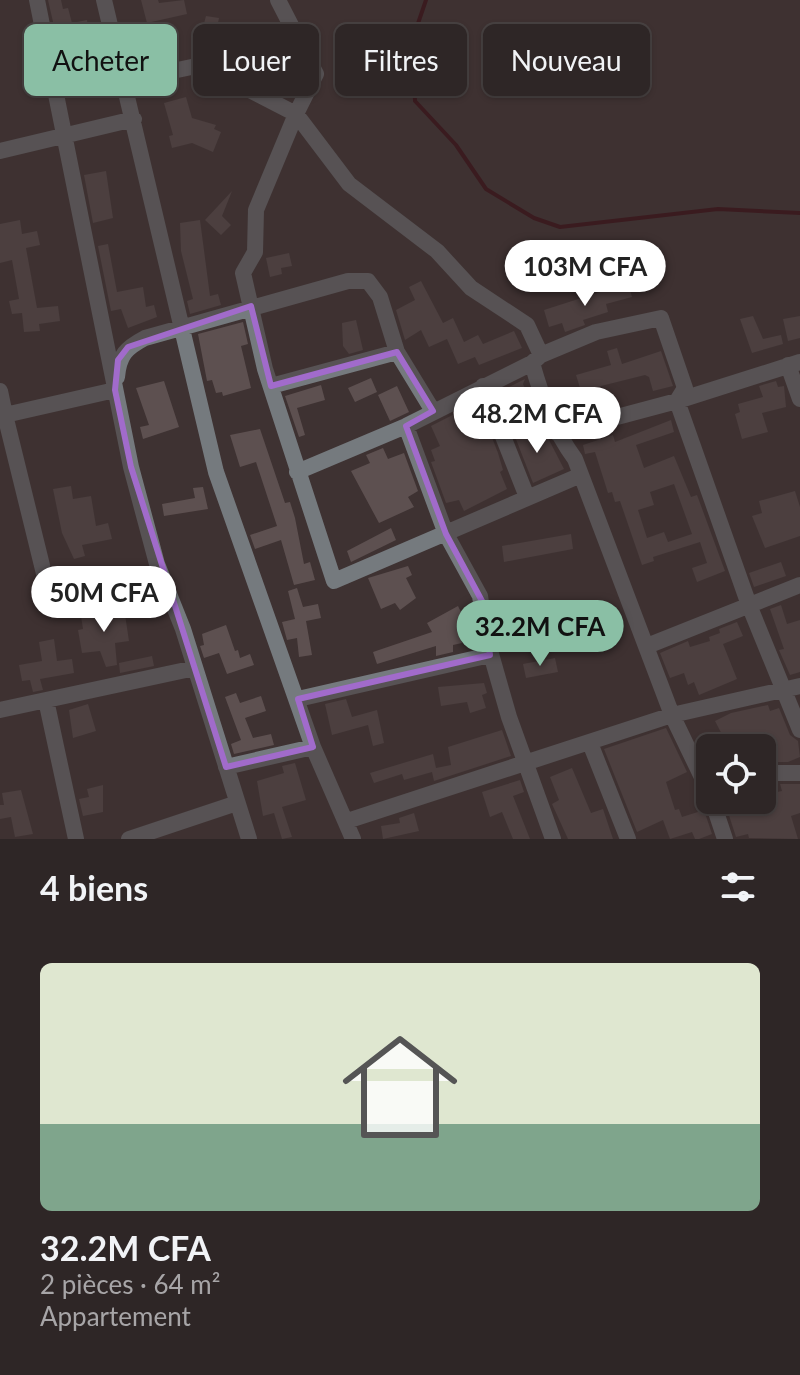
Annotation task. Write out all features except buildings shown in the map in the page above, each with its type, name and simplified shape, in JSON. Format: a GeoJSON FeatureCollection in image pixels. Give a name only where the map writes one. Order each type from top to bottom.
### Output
{"type":"FeatureCollection","features":[{"type":"Feature","properties":{"kind":"street"},"geometry":{"type":"LineString","coordinates":[[37,0],[115,390],[161,577],[195,668],[249,839]]}},
{"type":"Feature","properties":{"kind":"street"},"geometry":{"type":"LineString","coordinates":[[104,0],[110,24]]}},
{"type":"Feature","properties":{"kind":"street"},"geometry":{"type":"LineString","coordinates":[[278,0],[316,74],[256,210],[255,252],[243,273],[271,386],[334,581],[581,475]]}},
{"type":"Feature","properties":{"kind":"street"},"geometry":{"type":"LineString","coordinates":[[177,70],[201,65],[296,114],[349,184],[437,251],[471,288],[527,325],[557,433],[575,459],[672,715],[696,755]]}},
{"type":"Feature","properties":{"kind":"street"},"geometry":{"type":"LineString","coordinates":[[129,96],[216,472],[313,747],[353,839]]}},
{"type":"Feature","properties":{"kind":"street"},"geometry":{"type":"LineString","coordinates":[[0,151],[134,119]]}},
{"type":"Feature","properties":{"kind":"street"},"geometry":{"type":"LineString","coordinates":[[115,390],[118,360],[128,347],[182,325],[251,306],[348,281],[368,281],[380,297],[397,352],[433,411]]}},
{"type":"Feature","properties":{"kind":"street"},"geometry":{"type":"LineString","coordinates":[[297,472],[406,426],[596,332],[661,318],[685,388],[677,401]]}},
{"type":"Feature","properties":{"kind":"street"},"geometry":{"type":"LineString","coordinates":[[271,386],[397,352]]}},
{"type":"Feature","properties":{"kind":"street"},"geometry":{"type":"LineString","coordinates":[[557,433],[677,401],[794,363],[800,399]]}},
{"type":"Feature","properties":{"kind":"street"},"geometry":{"type":"LineString","coordinates":[[483,386],[527,497]]}},
{"type":"Feature","properties":{"kind":"street"},"geometry":{"type":"LineString","coordinates":[[3,416],[115,390]]}},
{"type":"Feature","properties":{"kind":"street"},"geometry":{"type":"LineString","coordinates":[[0,391],[3,416],[50,598],[61,603],[161,577]]}},
{"type":"Feature","properties":{"kind":"street"},"geometry":{"type":"LineString","coordinates":[[677,401],[749,605],[800,730]]}},
{"type":"Feature","properties":{"kind":"street"},"geometry":{"type":"LineString","coordinates":[[406,426],[446,534],[480,596],[490,655],[553,839]]}},
{"type":"Feature","properties":{"kind":"street"},"geometry":{"type":"LineString","coordinates":[[647,646],[800,585]]}},
{"type":"Feature","properties":{"kind":"street"},"geometry":{"type":"LineString","coordinates":[[298,699],[490,655]]}},
{"type":"Feature","properties":{"kind":"street"},"geometry":{"type":"LineString","coordinates":[[0,710],[195,668]]}},
{"type":"Feature","properties":{"kind":"street"},"geometry":{"type":"LineString","coordinates":[[347,821],[672,715],[800,686]]}},
{"type":"Feature","properties":{"kind":"street"},"geometry":{"type":"LineString","coordinates":[[46,700],[76,839]]}},
{"type":"Feature","properties":{"kind":"street"},"geometry":{"type":"LineString","coordinates":[[590,743],[628,839]]}},
{"type":"Feature","properties":{"kind":"street"},"geometry":{"type":"LineString","coordinates":[[226,767],[313,747]]}},
{"type":"Feature","properties":{"kind":"street"},"geometry":{"type":"LineString","coordinates":[[776,773],[800,773]]}},
{"type":"Feature","properties":{"kind":"street"},"geometry":{"type":"LineString","coordinates":[[129,839],[152,835],[237,803]]}},
{"type":"Feature","properties":{"kind":"street"},"geometry":{"type":"LineString","coordinates":[[717,814],[725,839]]}},
{"type":"Feature","properties":{"kind":"highlighted area"},"geometry":{"type":"Polygon","coordinates":[[[251,306],[271,386],[397,352],[433,411],[406,426],[446,534],[482,601],[490,655],[298,699],[313,747],[226,767],[131,467],[115,390],[118,360],[128,347],[251,306]]]}},
{"type":"Feature","properties":{"kind":"waterway"},"geometry":{"type":"LineString","coordinates":[[426,0],[413,38],[415,101],[456,145],[486,189],[534,218],[560,227],[718,209],[800,213]]}}]}
